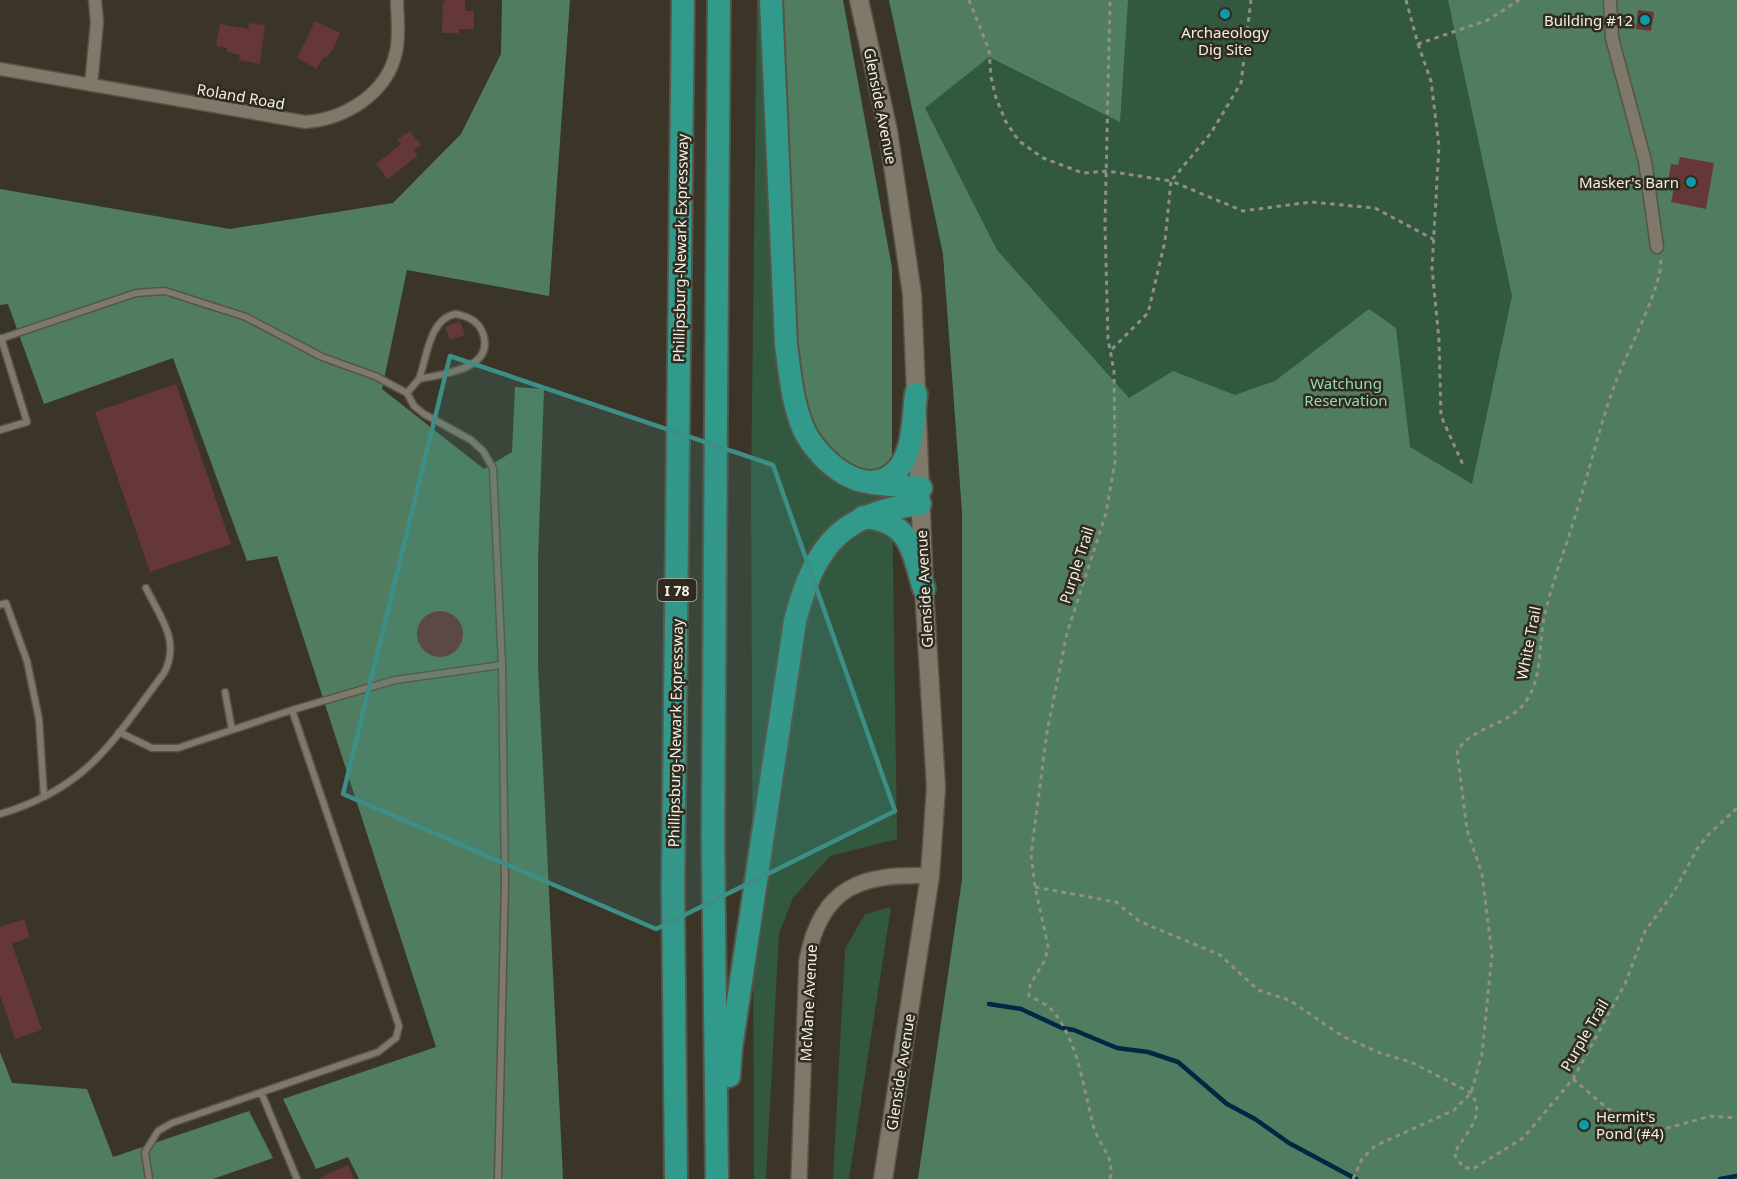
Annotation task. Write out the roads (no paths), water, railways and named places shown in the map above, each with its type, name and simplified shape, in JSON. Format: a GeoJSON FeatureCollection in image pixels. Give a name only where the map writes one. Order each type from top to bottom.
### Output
{"type":"FeatureCollection","features":[{"type":"Feature","properties":{"kind":"highway","name":"Phillipsburg-Newark Expressway"},"geometry":{"type":"LineString","coordinates":[[676,1179],[673,888],[683,0]]}},
{"type":"Feature","properties":{"kind":"highway","name":"I 78"},"geometry":{"type":"LineString","coordinates":[[717,1179],[713,824],[719,0]]}},
{"type":"Feature","properties":{"kind":"highway"},"geometry":{"type":"LineString","coordinates":[[771,0],[786,345],[792,391],[799,418],[814,446],[840,471],[866,482],[920,496]]}},
{"type":"Feature","properties":{"kind":"highway"},"geometry":{"type":"LineString","coordinates":[[866,482],[887,477],[897,470],[903,460],[908,449],[916,394]]}},
{"type":"Feature","properties":{"kind":"highway"},"geometry":{"type":"LineString","coordinates":[[722,1179],[730,1048],[795,621],[801,598],[818,558],[839,532],[863,517],[920,496]]}},
{"type":"Feature","properties":{"kind":"highway"},"geometry":{"type":"LineString","coordinates":[[863,517],[878,518],[899,527],[910,546],[924,589]]}},
{"type":"Feature","properties":{"kind":"main road","name":"Glenside Avenue"},"geometry":{"type":"LineString","coordinates":[[859,0],[893,166],[912,294],[924,589],[936,787],[930,876],[883,1179]]}},
{"type":"Feature","properties":{"kind":"street"},"geometry":{"type":"LineString","coordinates":[[91,85],[97,22],[95,0]]}},
{"type":"Feature","properties":{"kind":"street","name":"Roland Road"},"geometry":{"type":"LineString","coordinates":[[0,69],[305,122],[334,117],[352,109],[368,97],[387,74],[397,50],[397,0]]}},
{"type":"Feature","properties":{"kind":"street"},"geometry":{"type":"LineString","coordinates":[[1610,0],[1612,38],[1645,161],[1657,247]]}},
{"type":"Feature","properties":{"kind":"street","name":"McMane Avenue"},"geometry":{"type":"LineString","coordinates":[[800,1179],[807,960],[812,937],[834,900],[851,887],[869,879],[890,876],[930,876]]}},
{"type":"Feature","properties":{"kind":"lane"},"geometry":{"type":"LineString","coordinates":[[0,430],[27,422],[1,339],[136,293],[165,291],[246,317],[322,357],[375,376],[406,393],[414,406],[424,414],[477,446],[493,468],[502,665],[505,884],[498,1179]]}},
{"type":"Feature","properties":{"kind":"lane"},"geometry":{"type":"LineString","coordinates":[[406,393],[419,380],[433,335],[441,321],[447,315],[456,314],[473,320],[483,334],[484,343],[478,361],[461,370],[419,380]]}},
{"type":"Feature","properties":{"kind":"lane"},"geometry":{"type":"LineString","coordinates":[[0,814],[68,785],[87,770],[164,672],[172,650],[171,638],[147,588]]}},
{"type":"Feature","properties":{"kind":"lane"},"geometry":{"type":"LineString","coordinates":[[0,605],[6,603],[27,661],[39,719],[44,797]]}},
{"type":"Feature","properties":{"kind":"lane"},"geometry":{"type":"LineString","coordinates":[[119,732],[152,748],[166,750],[395,680],[502,665]]}},
{"type":"Feature","properties":{"kind":"lane"},"geometry":{"type":"LineString","coordinates":[[225,692],[232,730]]}},
{"type":"Feature","properties":{"kind":"lane"},"geometry":{"type":"LineString","coordinates":[[149,1179],[145,1152],[158,1131],[172,1123],[378,1052],[396,1038],[399,1026],[292,710]]}},
{"type":"Feature","properties":{"kind":"lane"},"geometry":{"type":"LineString","coordinates":[[261,1092],[297,1179]]}},
{"type":"Feature","properties":{"kind":"waterway"},"geometry":{"type":"LineString","coordinates":[[989,1004],[1021,1009],[1062,1028],[1074,1030],[1117,1048],[1148,1052],[1178,1062],[1227,1104],[1255,1119],[1289,1143],[1356,1179]]}},
{"type":"Feature","properties":{"kind":"waterway"},"geometry":{"type":"LineString","coordinates":[[1720,1179],[1737,1176]]}},
{"type":"Feature","properties":{"kind":"place","name":"Archaeology Dig Site"},"geometry":{"type":"Point","coordinates":[1225,14]}},
{"type":"Feature","properties":{"kind":"place","name":"Building #12"},"geometry":{"type":"Point","coordinates":[1645,20]}},
{"type":"Feature","properties":{"kind":"place","name":"Masker's Barn"},"geometry":{"type":"Point","coordinates":[1691,182]}},
{"type":"Feature","properties":{"kind":"place","name":"Hermit's Pond (#4)"},"geometry":{"type":"Point","coordinates":[1584,1125]}},
{"type":"Feature","properties":{"kind":"park label","name":"Watchung Reservation"},"geometry":{"type":"Point","coordinates":[1346,392]}}]}
